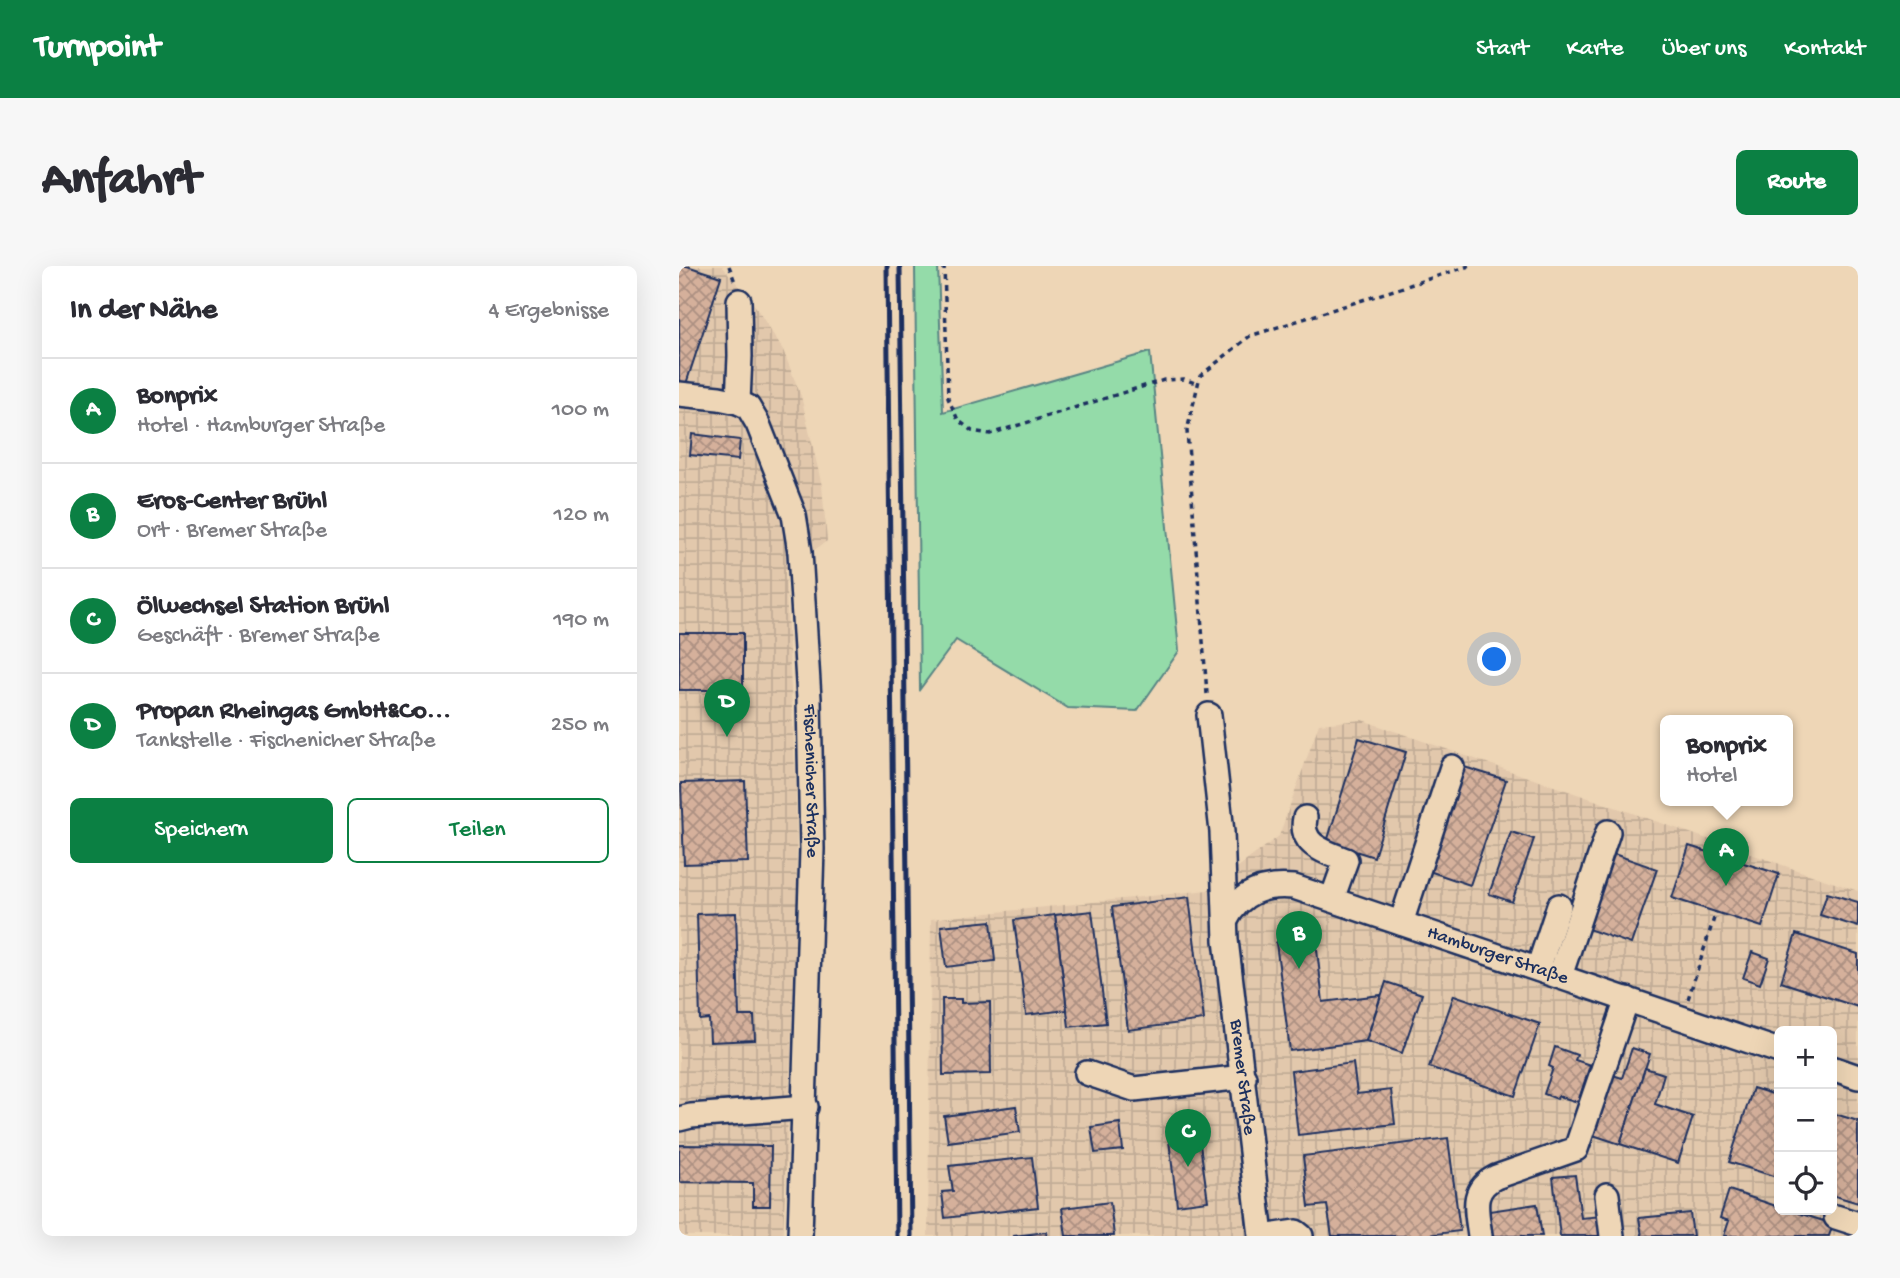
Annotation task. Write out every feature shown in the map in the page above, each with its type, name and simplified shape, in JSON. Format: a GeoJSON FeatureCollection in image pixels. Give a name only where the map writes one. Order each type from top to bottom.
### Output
{"type":"FeatureCollection","features":[{"type":"Feature","properties":{"kind":"street"},"geometry":{"type":"LineString","coordinates":[[679,394],[737,402],[739,301]]}},
{"type":"Feature","properties":{"kind":"street","name":"Fischenicher Straße"},"geometry":{"type":"LineString","coordinates":[[737,402],[748,407],[758,424],[794,515],[800,552],[809,699],[812,849],[800,1236]]}},
{"type":"Feature","properties":{"kind":"street","name":"Bremer Straße"},"geometry":{"type":"LineString","coordinates":[[1209,715],[1222,832],[1226,940],[1261,1236]]}},
{"type":"Feature","properties":{"kind":"street"},"geometry":{"type":"LineString","coordinates":[[1401,923],[1452,767]]}},
{"type":"Feature","properties":{"kind":"street"},"geometry":{"type":"LineString","coordinates":[[1305,818],[1303,827],[1310,843],[1319,850],[1346,860],[1332,900]]}},
{"type":"Feature","properties":{"kind":"street"},"geometry":{"type":"LineString","coordinates":[[1549,973],[1608,832]]}},
{"type":"Feature","properties":{"kind":"street","name":"Hamburger Straße"},"geometry":{"type":"LineString","coordinates":[[1226,920],[1238,901],[1260,888],[1294,887],[1774,1049]]}},
{"type":"Feature","properties":{"kind":"street"},"geometry":{"type":"LineString","coordinates":[[1549,973],[1559,906]]}},
{"type":"Feature","properties":{"kind":"street"},"geometry":{"type":"LineString","coordinates":[[1480,1236],[1476,1204],[1486,1182],[1576,1149],[1627,999]]}},
{"type":"Feature","properties":{"kind":"street"},"geometry":{"type":"LineString","coordinates":[[1837,1070],[1858,1077]]}},
{"type":"Feature","properties":{"kind":"street"},"geometry":{"type":"LineString","coordinates":[[1087,1073],[1134,1089],[1244,1077]]}},
{"type":"Feature","properties":{"kind":"street"},"geometry":{"type":"LineString","coordinates":[[679,1119],[806,1107]]}},
{"type":"Feature","properties":{"kind":"street"},"geometry":{"type":"LineString","coordinates":[[1607,1195],[1612,1236]]}},
{"type":"Feature","properties":{"kind":"street"},"geometry":{"type":"LineString","coordinates":[[1836,1217],[1858,1224]]}},
{"type":"Feature","properties":{"kind":"street"},"geometry":{"type":"LineString","coordinates":[[1269,1236],[1296,1232],[1301,1236]]}},
{"type":"Feature","properties":{"kind":"path"},"geometry":{"type":"LineString","coordinates":[[944,266],[948,398],[958,420],[972,431],[990,434],[1164,380],[1184,379],[1198,384]]}},
{"type":"Feature","properties":{"kind":"path"},"geometry":{"type":"LineString","coordinates":[[1209,715],[1187,431],[1200,376],[1250,336],[1469,266]]}},
{"type":"Feature","properties":{"kind":"path"},"geometry":{"type":"LineString","coordinates":[[1682,1018],[1716,912]]}},
{"type":"Feature","properties":{"kind":"shaded area"},"geometry":{"type":"Polygon","coordinates":[[[679,266],[722,266],[752,301],[783,350],[801,396],[822,486],[827,541],[785,571],[796,787],[797,912],[783,1236],[679,1236],[679,266]]]}},
{"type":"Feature","properties":{"kind":"shaded area"},"geometry":{"type":"Polygon","coordinates":[[[1362,720],[1858,891],[1858,1236],[928,1236],[931,919],[1208,890],[1279,836],[1319,724],[1362,720]]]}},
{"type":"Feature","properties":{"kind":"green space"},"geometry":{"type":"Polygon","coordinates":[[[915,266],[938,266],[943,412],[1150,352],[1179,651],[1137,711],[1068,708],[956,640],[920,689],[915,266]]]}},
{"type":"Feature","properties":{"kind":"building"},"geometry":{"type":"Polygon","coordinates":[[[679,266],[721,277],[686,384],[679,382],[679,266]]]}},
{"type":"Feature","properties":{"kind":"building"},"geometry":{"type":"Polygon","coordinates":[[[692,434],[740,440],[738,460],[690,455],[692,434]]]}},
{"type":"Feature","properties":{"kind":"building"},"geometry":{"type":"Polygon","coordinates":[[[679,633],[743,633],[743,690],[679,690],[679,633]]]}},
{"type":"Feature","properties":{"kind":"building"},"geometry":{"type":"Polygon","coordinates":[[[1359,738],[1406,752],[1374,857],[1327,842],[1359,738]]]}},
{"type":"Feature","properties":{"kind":"building"},"geometry":{"type":"Polygon","coordinates":[[[1461,766],[1506,780],[1470,885],[1426,870],[1461,766]]]}},
{"type":"Feature","properties":{"kind":"building"},"geometry":{"type":"Polygon","coordinates":[[[745,781],[748,862],[684,864],[681,783],[745,781]]]}},
{"type":"Feature","properties":{"kind":"building"},"geometry":{"type":"Polygon","coordinates":[[[1511,832],[1534,839],[1512,902],[1489,894],[1511,832]]]}},
{"type":"Feature","properties":{"kind":"building"},"geometry":{"type":"Polygon","coordinates":[[[1689,846],[1779,874],[1762,927],[1672,898],[1689,846]]]}},
{"type":"Feature","properties":{"kind":"building"},"geometry":{"type":"Polygon","coordinates":[[[1611,853],[1657,869],[1631,944],[1585,928],[1611,853]]]}},
{"type":"Feature","properties":{"kind":"building"},"geometry":{"type":"Polygon","coordinates":[[[1827,893],[1858,902],[1858,927],[1820,915],[1827,893]]]}},
{"type":"Feature","properties":{"kind":"building"},"geometry":{"type":"Polygon","coordinates":[[[1189,897],[1204,1020],[1128,1030],[1112,907],[1189,897]]]}},
{"type":"Feature","properties":{"kind":"building"},"geometry":{"type":"Polygon","coordinates":[[[1092,911],[1106,1023],[1069,1027],[1055,915],[1092,911]]]}},
{"type":"Feature","properties":{"kind":"building"},"geometry":{"type":"Polygon","coordinates":[[[736,913],[739,1016],[754,1016],[755,1040],[710,1042],[709,1019],[700,1020],[697,914],[736,913]]]}},
{"type":"Feature","properties":{"kind":"building"},"geometry":{"type":"Polygon","coordinates":[[[1055,915],[1067,1010],[1026,1015],[1014,920],[1055,915]]]}},
{"type":"Feature","properties":{"kind":"building"},"geometry":{"type":"Polygon","coordinates":[[[991,921],[995,961],[946,967],[941,926],[991,921]]]}},
{"type":"Feature","properties":{"kind":"building"},"geometry":{"type":"Polygon","coordinates":[[[1293,933],[1316,941],[1323,1002],[1381,995],[1366,1041],[1290,1051],[1276,943],[1282,935],[1293,933]]]}},
{"type":"Feature","properties":{"kind":"building"},"geometry":{"type":"Polygon","coordinates":[[[1796,934],[1858,954],[1858,1007],[1781,982],[1796,934]]]}},
{"type":"Feature","properties":{"kind":"building"},"geometry":{"type":"Polygon","coordinates":[[[1752,952],[1769,958],[1760,984],[1743,978],[1752,952]]]}},
{"type":"Feature","properties":{"kind":"building"},"geometry":{"type":"Polygon","coordinates":[[[1386,982],[1422,994],[1402,1053],[1366,1041],[1386,982]]]}},
{"type":"Feature","properties":{"kind":"building"},"geometry":{"type":"Polygon","coordinates":[[[1454,995],[1540,1024],[1515,1096],[1429,1067],[1454,995]]]}},
{"type":"Feature","properties":{"kind":"building"},"geometry":{"type":"Polygon","coordinates":[[[942,999],[961,999],[961,1003],[990,1002],[991,1074],[943,1075],[942,999]]]}},
{"type":"Feature","properties":{"kind":"building"},"geometry":{"type":"Polygon","coordinates":[[[1555,1047],[1577,1055],[1575,1060],[1590,1065],[1578,1102],[1544,1094],[1553,1068],[1549,1066],[1555,1047]]]}},
{"type":"Feature","properties":{"kind":"building"},"geometry":{"type":"Polygon","coordinates":[[[1632,1048],[1650,1054],[1620,1144],[1590,1134],[1610,1074],[1622,1078],[1632,1048]]]}},
{"type":"Feature","properties":{"kind":"building"},"geometry":{"type":"Polygon","coordinates":[[[1353,1063],[1357,1094],[1391,1090],[1395,1124],[1298,1135],[1291,1071],[1353,1063]]]}},
{"type":"Feature","properties":{"kind":"building"},"geometry":{"type":"Polygon","coordinates":[[[1645,1068],[1664,1074],[1655,1104],[1693,1117],[1678,1163],[1620,1144],[1645,1068]]]}},
{"type":"Feature","properties":{"kind":"building"},"geometry":{"type":"Polygon","coordinates":[[[1753,1088],[1774,1094],[1774,1176],[1729,1162],[1753,1088]]]}},
{"type":"Feature","properties":{"kind":"building"},"geometry":{"type":"Polygon","coordinates":[[[1016,1106],[1020,1132],[948,1142],[944,1116],[1016,1106]]]}},
{"type":"Feature","properties":{"kind":"building"},"geometry":{"type":"Polygon","coordinates":[[[1837,1115],[1858,1121],[1858,1203],[1837,1197],[1837,1115]]]}},
{"type":"Feature","properties":{"kind":"building"},"geometry":{"type":"Polygon","coordinates":[[[1120,1123],[1123,1150],[1095,1153],[1091,1127],[1120,1123]]]}},
{"type":"Feature","properties":{"kind":"building"},"geometry":{"type":"Polygon","coordinates":[[[1198,1130],[1208,1201],[1177,1205],[1168,1133],[1198,1130]]]}},
{"type":"Feature","properties":{"kind":"building"},"geometry":{"type":"Polygon","coordinates":[[[1448,1138],[1460,1231],[1420,1236],[1332,1236],[1327,1205],[1309,1207],[1303,1156],[1448,1138]]]}},
{"type":"Feature","properties":{"kind":"building"},"geometry":{"type":"Polygon","coordinates":[[[679,1145],[771,1146],[770,1206],[753,1206],[753,1183],[679,1182],[679,1145]]]}},
{"type":"Feature","properties":{"kind":"building"},"geometry":{"type":"Polygon","coordinates":[[[1032,1157],[1038,1207],[945,1218],[942,1192],[953,1191],[949,1166],[1032,1157]]]}},
{"type":"Feature","properties":{"kind":"building"},"geometry":{"type":"Polygon","coordinates":[[[1575,1175],[1581,1218],[1602,1216],[1604,1236],[1560,1236],[1553,1177],[1575,1175]]]}},
{"type":"Feature","properties":{"kind":"building"},"geometry":{"type":"Polygon","coordinates":[[[1729,1190],[1774,1205],[1774,1215],[1805,1215],[1833,1224],[1829,1236],[1724,1236],[1729,1221],[1720,1218],[1729,1190]]]}},
{"type":"Feature","properties":{"kind":"building"},"geometry":{"type":"Polygon","coordinates":[[[1110,1202],[1114,1236],[1066,1236],[1062,1208],[1110,1202]]]}},
{"type":"Feature","properties":{"kind":"building"},"geometry":{"type":"Polygon","coordinates":[[[1537,1204],[1542,1236],[1493,1236],[1489,1211],[1537,1204]]]}},
{"type":"Feature","properties":{"kind":"building"},"geometry":{"type":"Polygon","coordinates":[[[1690,1213],[1693,1236],[1642,1236],[1639,1218],[1690,1213]]]}},
{"type":"Feature","properties":{"kind":"building"},"geometry":{"type":"Polygon","coordinates":[[[1046,1232],[1047,1236],[1013,1236],[1046,1232]]]}},
{"type":"Feature","properties":{"kind":"railway"},"geometry":{"type":"LineString","coordinates":[[887,266],[897,1236]]}},
{"type":"Feature","properties":{"kind":"railway"},"geometry":{"type":"LineString","coordinates":[[900,266],[911,1236]]}},
{"type":"Feature","properties":{"kind":"place","name":"Propan Rheingas GmbH&Co..."},"geometry":{"type":"Point","coordinates":[727,737]}},
{"type":"Feature","properties":{"kind":"place","name":"Bonprix"},"geometry":{"type":"Point","coordinates":[1726,886]}},
{"type":"Feature","properties":{"kind":"place","name":"Eros-Center Brühl"},"geometry":{"type":"Point","coordinates":[1299,969]}},
{"type":"Feature","properties":{"kind":"place","name":"Ölwechsel Station Brühl"},"geometry":{"type":"Point","coordinates":[1188,1167]}}]}
